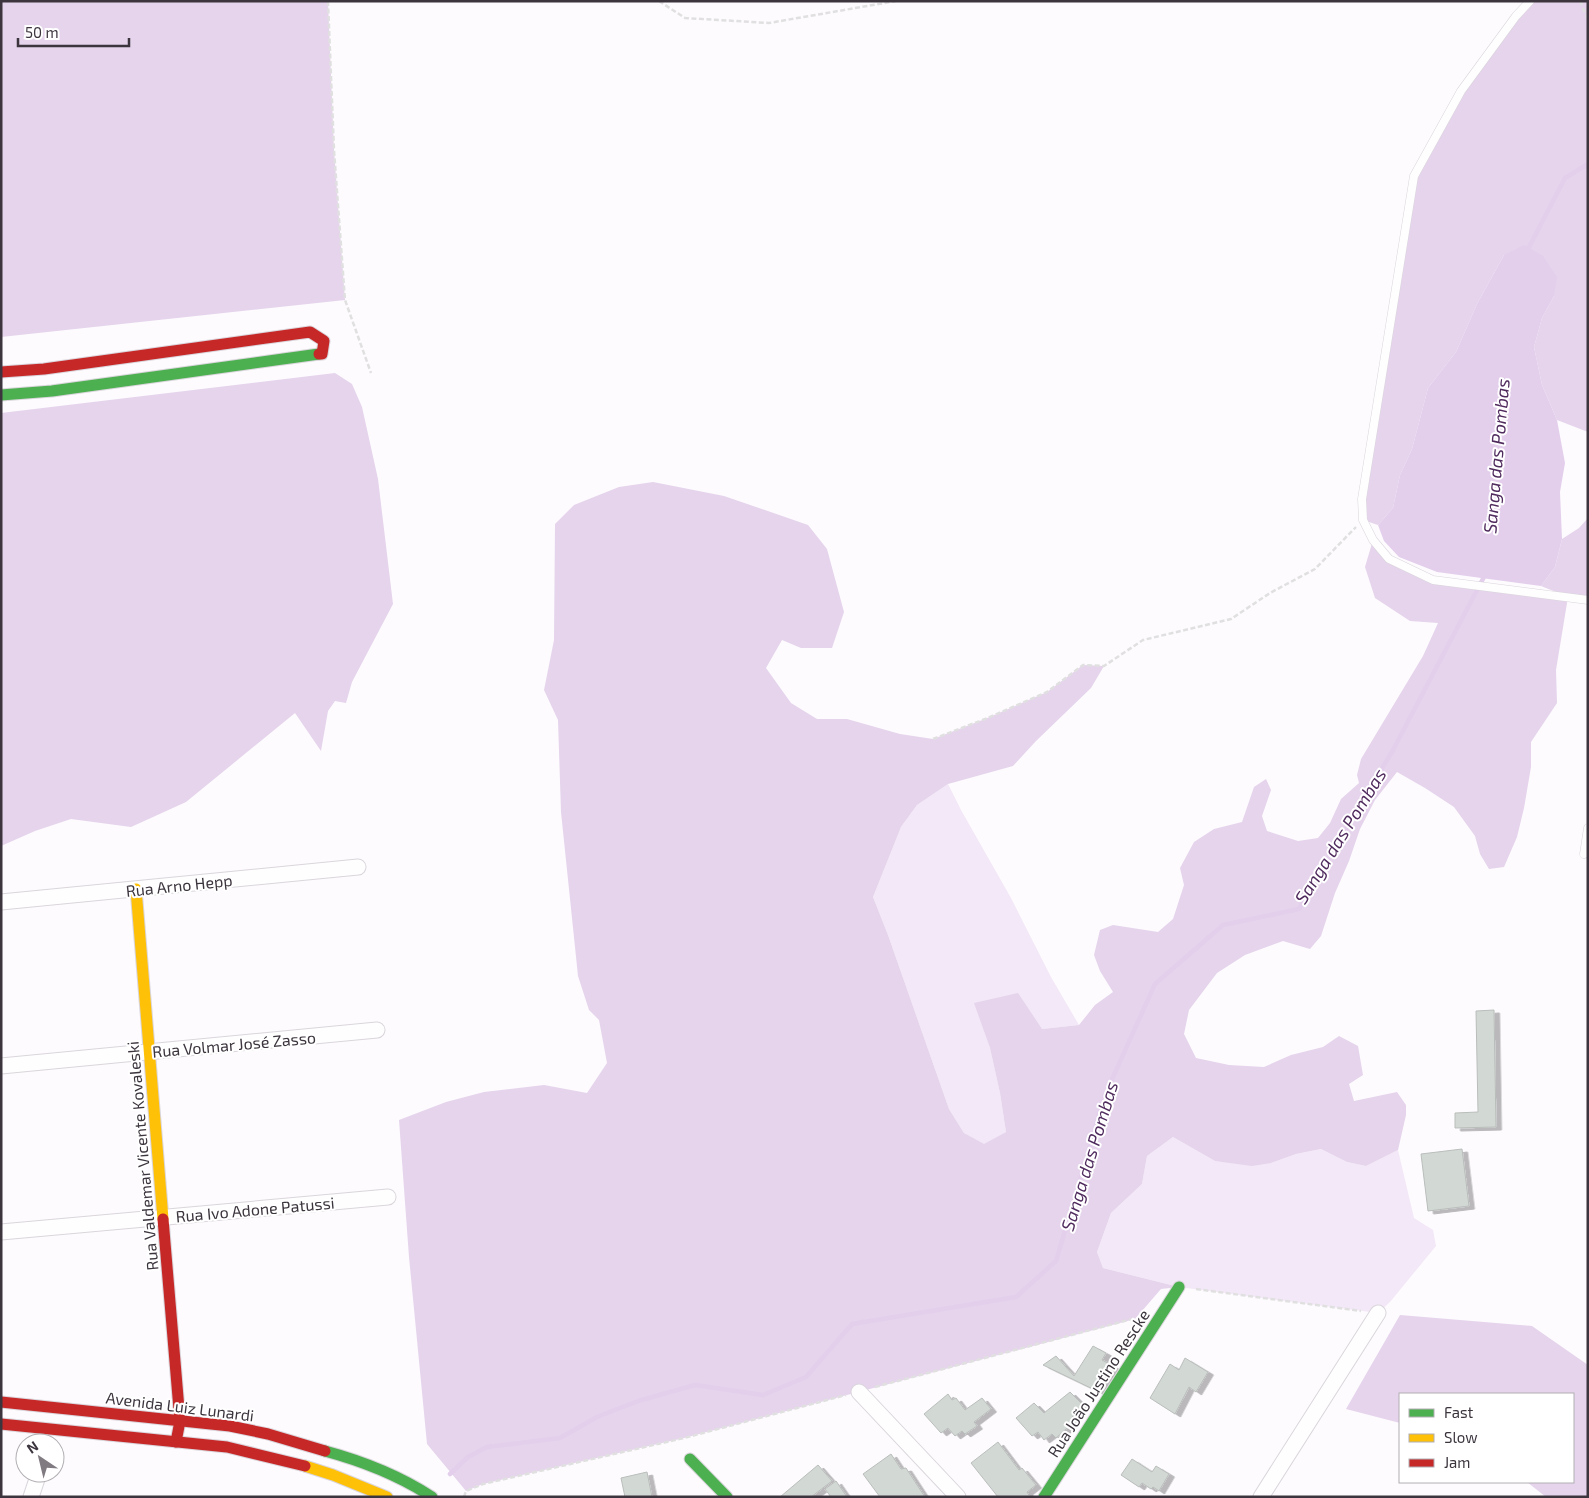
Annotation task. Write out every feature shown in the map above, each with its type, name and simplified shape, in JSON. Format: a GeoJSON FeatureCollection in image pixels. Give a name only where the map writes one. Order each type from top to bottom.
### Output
{"type":"FeatureCollection","features":[{"type":"Feature","properties":{"kind":"street"},"geometry":{"type":"LineString","coordinates":[[1,372],[44,369],[310,332],[324,341],[322,354],[52,391],[1,395]]}},
{"type":"Feature","properties":{"kind":"street","name":"Rua Arno Hepp"},"geometry":{"type":"LineString","coordinates":[[1,902],[358,867]]}},
{"type":"Feature","properties":{"kind":"street","name":"Rua Valdemar Vicente Kovaleski"},"geometry":{"type":"LineString","coordinates":[[136,889],[180,1421],[176,1442]]}},
{"type":"Feature","properties":{"kind":"street","name":"Rua Volmar José Zasso"},"geometry":{"type":"LineString","coordinates":[[1,1066],[377,1030]]}},
{"type":"Feature","properties":{"kind":"street","name":"Rua Ivo Adone Patussi"},"geometry":{"type":"LineString","coordinates":[[1,1232],[388,1198]]}},
{"type":"Feature","properties":{"kind":"street","name":"Rua João Justino Rescke"},"geometry":{"type":"LineString","coordinates":[[1044,1497],[1179,1287]]}},
{"type":"Feature","properties":{"kind":"street"},"geometry":{"type":"LineString","coordinates":[[1261,1497],[1378,1313]]}},
{"type":"Feature","properties":{"kind":"street"},"geometry":{"type":"LineString","coordinates":[[860,1392],[958,1497]]}},
{"type":"Feature","properties":{"kind":"street","name":"Avenida Luiz Lunardi"},"geometry":{"type":"LineString","coordinates":[[1,1402],[230,1426],[304,1444],[379,1470],[417,1487],[432,1497]]}},
{"type":"Feature","properties":{"kind":"street"},"geometry":{"type":"LineString","coordinates":[[1,1424],[39,1433]]}},
{"type":"Feature","properties":{"kind":"street"},"geometry":{"type":"LineString","coordinates":[[65,1437],[176,1442],[227,1447],[262,1454],[333,1476],[386,1497]]}},
{"type":"Feature","properties":{"kind":"street"},"geometry":{"type":"LineString","coordinates":[[690,1459],[727,1497]]}},
{"type":"Feature","properties":{"kind":"street"},"geometry":{"type":"LineString","coordinates":[[31,1497],[36,1483]]}},
{"type":"Feature","properties":{"kind":"lane"},"geometry":{"type":"LineString","coordinates":[[1530,1],[1516,16],[1461,91],[1414,176],[1362,499],[1363,520],[1373,540],[1389,559],[1433,580],[1588,600]]}},
{"type":"Feature","properties":{"kind":"lane"},"geometry":{"type":"LineString","coordinates":[[1584,854],[1588,828]]}},
{"type":"Feature","properties":{"kind":"path"},"geometry":{"type":"LineString","coordinates":[[328,1],[334,150],[345,300],[371,373]]}},
{"type":"Feature","properties":{"kind":"path"},"geometry":{"type":"LineString","coordinates":[[659,1],[685,18],[769,23],[896,1]]}},
{"type":"Feature","properties":{"kind":"path"},"geometry":{"type":"LineString","coordinates":[[1580,1],[1588,20]]}},
{"type":"Feature","properties":{"kind":"path"},"geometry":{"type":"LineString","coordinates":[[933,739],[984,720],[1047,692],[1083,665],[1104,666],[1143,640],[1231,619],[1270,593],[1315,569],[1363,520]]}},
{"type":"Feature","properties":{"kind":"path"},"geometry":{"type":"LineString","coordinates":[[1179,1287],[1378,1313]]}},
{"type":"Feature","properties":{"kind":"path"},"geometry":{"type":"LineString","coordinates":[[464,1497],[466,1491],[482,1484],[684,1438],[860,1392],[1135,1319],[1142,1311]]}},
{"type":"Feature","properties":{"kind":"shaded area"},"geometry":{"type":"Polygon","coordinates":[[[1,1],[328,1],[334,150],[345,300],[1,337],[1,1]]]}},
{"type":"Feature","properties":{"kind":"shaded area"},"geometry":{"type":"Polygon","coordinates":[[[1530,1],[1588,1],[1588,432],[1557,420],[1542,385],[1534,347],[1542,318],[1554,296],[1504,255],[1477,304],[1456,352],[1428,388],[1412,449],[1400,475],[1393,508],[1378,525],[1363,520],[1362,499],[1414,176],[1461,91],[1530,1]]]}},
{"type":"Feature","properties":{"kind":"shaded area"},"geometry":{"type":"Polygon","coordinates":[[[335,373],[352,384],[362,407],[378,479],[393,604],[352,682],[346,703],[335,701],[328,711],[321,751],[295,713],[186,802],[131,827],[71,819],[35,831],[1,846],[1,413],[335,373]]]}},
{"type":"Feature","properties":{"kind":"shaded area"},"geometry":{"type":"Polygon","coordinates":[[[653,482],[724,496],[808,525],[827,549],[844,612],[832,648],[801,648],[782,640],[766,668],[791,703],[817,719],[847,719],[900,734],[933,739],[1047,692],[1083,665],[1104,666],[1091,688],[1013,766],[948,784],[917,805],[901,827],[873,897],[949,1109],[964,1133],[984,1144],[1006,1132],[990,1048],[974,1003],[1018,993],[1042,1029],[1079,1025],[1095,1005],[1113,992],[1100,971],[1094,955],[1100,930],[1113,925],[1158,932],[1173,919],[1184,885],[1180,868],[1194,842],[1214,829],[1242,822],[1254,787],[1266,779],[1271,790],[1262,816],[1267,831],[1298,841],[1318,838],[1330,823],[1341,799],[1359,783],[1357,775],[1361,759],[1423,656],[1438,623],[1410,621],[1375,598],[1365,567],[1373,540],[1389,559],[1433,580],[1566,596],[1541,586],[1555,567],[1562,539],[1579,528],[1588,518],[1588,600],[1568,597],[1556,670],[1557,703],[1531,742],[1531,767],[1524,808],[1517,837],[1504,867],[1489,869],[1480,854],[1475,836],[1454,807],[1397,772],[1375,800],[1360,829],[1335,893],[1321,936],[1310,949],[1283,941],[1245,955],[1217,973],[1189,1010],[1184,1034],[1196,1058],[1229,1065],[1264,1067],[1291,1055],[1323,1047],[1339,1036],[1358,1046],[1363,1075],[1349,1084],[1354,1101],[1397,1092],[1406,1105],[1406,1115],[1398,1150],[1366,1166],[1347,1162],[1321,1149],[1296,1154],[1271,1163],[1252,1166],[1215,1161],[1173,1137],[1147,1156],[1142,1184],[1111,1213],[1097,1252],[1103,1268],[1179,1287],[1161,1289],[1135,1319],[684,1438],[483,1484],[466,1491],[427,1444],[409,1257],[399,1120],[446,1102],[484,1092],[544,1085],[587,1093],[607,1063],[599,1020],[589,1010],[578,976],[561,812],[558,720],[544,690],[554,640],[555,524],[574,505],[619,487],[653,482]]]}},
{"type":"Feature","properties":{"kind":"shaded area"},"geometry":{"type":"Polygon","coordinates":[[[948,784],[1011,898],[1051,977],[1079,1025],[1042,1029],[975,1003],[990,1048],[1006,1132],[984,1145],[964,1133],[949,1109],[873,897],[901,827],[917,805],[948,784]]]}},
{"type":"Feature","properties":{"kind":"shaded area"},"geometry":{"type":"Polygon","coordinates":[[[1173,1137],[1215,1161],[1271,1163],[1296,1154],[1321,1149],[1347,1162],[1366,1166],[1398,1150],[1414,1218],[1433,1230],[1436,1246],[1390,1302],[1378,1313],[1179,1287],[1103,1268],[1097,1252],[1111,1213],[1142,1184],[1147,1156],[1173,1137]]]}},
{"type":"Feature","properties":{"kind":"shaded area"},"geometry":{"type":"Polygon","coordinates":[[[1400,1315],[1532,1326],[1588,1365],[1588,1497],[1546,1497],[1528,1483],[1574,1483],[1574,1393],[1399,1393],[1399,1423],[1346,1409],[1400,1315]]]}},
{"type":"Feature","properties":{"kind":"water"},"geometry":{"type":"Polygon","coordinates":[[[1524,245],[1543,256],[1557,277],[1554,296],[1542,318],[1534,347],[1542,385],[1557,420],[1565,463],[1560,492],[1562,539],[1555,567],[1541,586],[1437,572],[1399,557],[1384,541],[1378,525],[1393,508],[1400,475],[1412,449],[1428,388],[1456,352],[1477,304],[1504,255],[1524,245]]]}},
{"type":"Feature","properties":{"kind":"building"},"geometry":{"type":"Polygon","coordinates":[[[1494,1010],[1496,1127],[1455,1128],[1455,1113],[1478,1112],[1476,1011],[1494,1010]]]}},
{"type":"Feature","properties":{"kind":"building"},"geometry":{"type":"Polygon","coordinates":[[[1462,1149],[1469,1206],[1428,1211],[1421,1154],[1462,1149]]]}},
{"type":"Feature","properties":{"kind":"building"},"geometry":{"type":"Polygon","coordinates":[[[1093,1346],[1106,1353],[1102,1360],[1113,1366],[1097,1391],[1043,1365],[1056,1356],[1074,1376],[1093,1346]]]}},
{"type":"Feature","properties":{"kind":"building"},"geometry":{"type":"Polygon","coordinates":[[[1185,1358],[1208,1372],[1196,1392],[1189,1387],[1175,1414],[1150,1398],[1170,1364],[1179,1370],[1185,1358]]]}},
{"type":"Feature","properties":{"kind":"building"},"geometry":{"type":"Polygon","coordinates":[[[1070,1392],[1084,1406],[1072,1417],[1075,1421],[1056,1438],[1052,1434],[1044,1440],[1038,1432],[1032,1436],[1016,1418],[1034,1403],[1044,1413],[1070,1392]]]}},
{"type":"Feature","properties":{"kind":"building"},"geometry":{"type":"Polygon","coordinates":[[[948,1394],[952,1400],[956,1398],[965,1410],[982,1398],[991,1409],[974,1422],[977,1426],[965,1434],[962,1431],[955,1436],[948,1428],[941,1433],[924,1414],[948,1394]]]}},
{"type":"Feature","properties":{"kind":"building"},"geometry":{"type":"Polygon","coordinates":[[[998,1442],[1019,1470],[1022,1468],[1036,1485],[1027,1492],[1030,1497],[998,1497],[971,1463],[998,1442]]]}},
{"type":"Feature","properties":{"kind":"building"},"geometry":{"type":"Polygon","coordinates":[[[891,1454],[901,1469],[906,1468],[925,1497],[880,1497],[863,1474],[891,1454]]]}},
{"type":"Feature","properties":{"kind":"building"},"geometry":{"type":"Polygon","coordinates":[[[1132,1459],[1152,1472],[1156,1466],[1169,1474],[1159,1491],[1153,1487],[1151,1489],[1142,1483],[1139,1487],[1121,1475],[1132,1459]]]}},
{"type":"Feature","properties":{"kind":"building"},"geometry":{"type":"Polygon","coordinates":[[[818,1465],[832,1481],[811,1497],[780,1497],[818,1465]]]}},
{"type":"Feature","properties":{"kind":"building"},"geometry":{"type":"Polygon","coordinates":[[[647,1472],[652,1497],[625,1497],[621,1478],[647,1472]]]}},
{"type":"Feature","properties":{"kind":"building"},"geometry":{"type":"Polygon","coordinates":[[[836,1481],[847,1497],[831,1497],[825,1489],[836,1481]]]}},
{"type":"Feature","properties":{"kind":"waterway","name":"Sanga das Pombas"},"geometry":{"type":"LineString","coordinates":[[1527,251],[1565,178],[1588,164]]}},
{"type":"Feature","properties":{"kind":"waterway","name":"Sanga das Pombas"},"geometry":{"type":"LineString","coordinates":[[450,1474],[468,1457],[487,1447],[560,1438],[597,1417],[638,1401],[695,1385],[763,1395],[806,1377],[852,1324],[1016,1297],[1056,1261],[1105,1095],[1155,984],[1223,925],[1299,909],[1393,750],[1485,575]]}},
{"type":"Feature","properties":{"kind":"traffic: fast"},"geometry":{"type":"LineString","coordinates":[[1,395],[52,391],[319,354]]}},
{"type":"Feature","properties":{"kind":"traffic: fast"},"geometry":{"type":"LineString","coordinates":[[1044,1497],[1179,1287]]}},
{"type":"Feature","properties":{"kind":"traffic: fast"},"geometry":{"type":"LineString","coordinates":[[325,1451],[353,1459],[380,1470],[407,1482],[432,1497]]}},
{"type":"Feature","properties":{"kind":"traffic: fast"},"geometry":{"type":"LineString","coordinates":[[690,1459],[727,1497]]}},
{"type":"Feature","properties":{"kind":"traffic: slow"},"geometry":{"type":"LineString","coordinates":[[136,889],[163,1219]]}},
{"type":"Feature","properties":{"kind":"traffic: slow"},"geometry":{"type":"LineString","coordinates":[[305,1466],[387,1497]]}},
{"type":"Feature","properties":{"kind":"traffic: jam"},"geometry":{"type":"LineString","coordinates":[[1,372],[44,369],[310,332],[324,341],[322,354],[319,354]]}},
{"type":"Feature","properties":{"kind":"traffic: jam"},"geometry":{"type":"LineString","coordinates":[[163,1219],[180,1421],[176,1442]]}},
{"type":"Feature","properties":{"kind":"traffic: jam"},"geometry":{"type":"LineString","coordinates":[[1,1402],[230,1426],[268,1434],[325,1451]]}},
{"type":"Feature","properties":{"kind":"traffic: jam"},"geometry":{"type":"LineString","coordinates":[[1,1424],[227,1447],[305,1466]]}}]}
